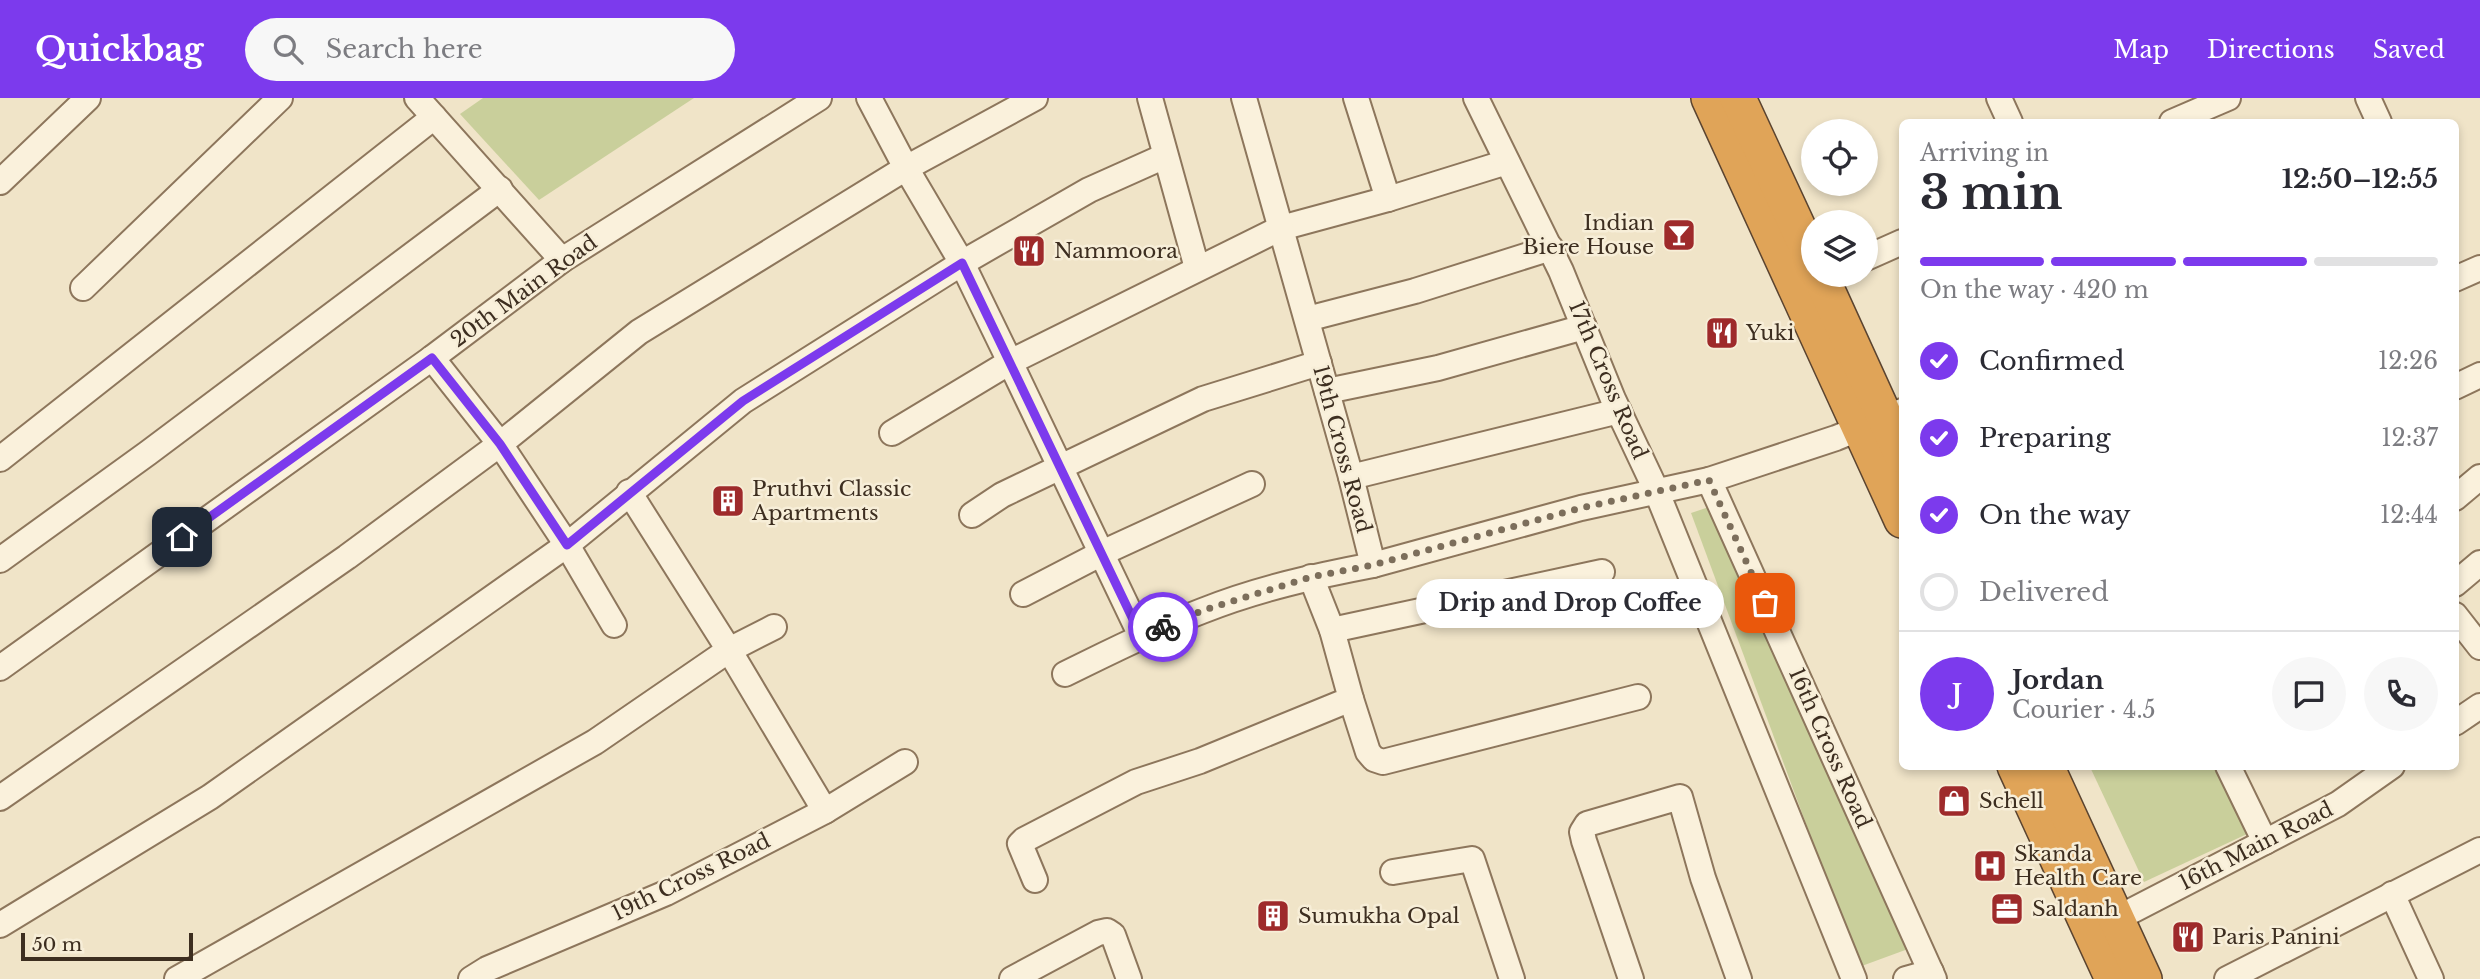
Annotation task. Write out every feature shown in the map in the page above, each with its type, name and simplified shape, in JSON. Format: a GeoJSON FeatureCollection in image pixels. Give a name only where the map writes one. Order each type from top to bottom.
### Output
{"type":"FeatureCollection","features":[{"type":"Feature","properties":{"kind":"highway"},"geometry":{"type":"LineString","coordinates":[[1709,98],[1899,449]]}},
{"type":"Feature","properties":{"kind":"highway"},"geometry":{"type":"LineString","coordinates":[[1738,98],[1801,232]]}},
{"type":"Feature","properties":{"kind":"highway"},"geometry":{"type":"LineString","coordinates":[[1826,287],[1883,419],[1899,504]]}},
{"type":"Feature","properties":{"kind":"highway"},"geometry":{"type":"LineString","coordinates":[[2017,770],[2113,979]]}},
{"type":"Feature","properties":{"kind":"highway"},"geometry":{"type":"LineString","coordinates":[[2048,770],[2144,979]]}},
{"type":"Feature","properties":{"kind":"street"},"geometry":{"type":"LineString","coordinates":[[0,182],[88,98]]}},
{"type":"Feature","properties":{"kind":"street"},"geometry":{"type":"LineString","coordinates":[[83,288],[280,98]]}},
{"type":"Feature","properties":{"kind":"street"},"geometry":{"type":"LineString","coordinates":[[417,98],[562,260]]}},
{"type":"Feature","properties":{"kind":"street","name":"20th Main Road"},"geometry":{"type":"LineString","coordinates":[[0,668],[432,358],[562,260],[819,98]]}},
{"type":"Feature","properties":{"kind":"street"},"geometry":{"type":"LineString","coordinates":[[869,98],[906,168],[962,263],[1141,636]]}},
{"type":"Feature","properties":{"kind":"street"},"geometry":{"type":"LineString","coordinates":[[0,797],[347,557],[500,444],[639,332],[906,168],[1035,98]]}},
{"type":"Feature","properties":{"kind":"street"},"geometry":{"type":"LineString","coordinates":[[1150,98],[1197,268]]}},
{"type":"Feature","properties":{"kind":"street","name":"19th Cross Road"},"geometry":{"type":"LineString","coordinates":[[1244,98],[1351,477],[1373,565]]}},
{"type":"Feature","properties":{"kind":"street"},"geometry":{"type":"LineString","coordinates":[[1356,98],[1388,199]]}},
{"type":"Feature","properties":{"kind":"street","name":"17th Cross Road"},"geometry":{"type":"LineString","coordinates":[[1476,98],[1550,248],[1619,411],[1656,490],[1854,979]]}},
{"type":"Feature","properties":{"kind":"street"},"geometry":{"type":"LineString","coordinates":[[1999,98],[2009,119]]}},
{"type":"Feature","properties":{"kind":"street"},"geometry":{"type":"LineString","coordinates":[[2184,111],[2228,98]]}},
{"type":"Feature","properties":{"kind":"street"},"geometry":{"type":"LineString","coordinates":[[2368,98],[2378,119]]}},
{"type":"Feature","properties":{"kind":"street"},"geometry":{"type":"LineString","coordinates":[[0,459],[434,117]]}},
{"type":"Feature","properties":{"kind":"street"},"geometry":{"type":"LineString","coordinates":[[0,925],[210,797],[567,545],[743,401],[962,263],[1089,190],[1165,156]]}},
{"type":"Feature","properties":{"kind":"street"},"geometry":{"type":"LineString","coordinates":[[892,433],[1010,362],[1281,228],[1388,199],[1507,162]]}},
{"type":"Feature","properties":{"kind":"street"},"geometry":{"type":"LineString","coordinates":[[0,560],[148,453],[500,189]]}},
{"type":"Feature","properties":{"kind":"street"},"geometry":{"type":"LineString","coordinates":[[1878,253],[1899,243]]}},
{"type":"Feature","properties":{"kind":"street"},"geometry":{"type":"LineString","coordinates":[[1307,319],[1415,291],[1550,248]]}},
{"type":"Feature","properties":{"kind":"street"},"geometry":{"type":"LineString","coordinates":[[2459,277],[2480,268]]}},
{"type":"Feature","properties":{"kind":"street"},"geometry":{"type":"LineString","coordinates":[[1327,391],[1438,368],[1584,327]]}},
{"type":"Feature","properties":{"kind":"street"},"geometry":{"type":"LineString","coordinates":[[432,358],[500,444],[567,545],[614,625]]}},
{"type":"Feature","properties":{"kind":"street"},"geometry":{"type":"LineString","coordinates":[[972,515],[1002,495],[1203,399],[1319,363]]}},
{"type":"Feature","properties":{"kind":"street"},"geometry":{"type":"LineString","coordinates":[[2459,385],[2480,375]]}},
{"type":"Feature","properties":{"kind":"street"},"geometry":{"type":"LineString","coordinates":[[1351,477],[1619,411]]}},
{"type":"Feature","properties":{"kind":"street"},"geometry":{"type":"LineString","coordinates":[[1065,674],[1141,636],[1204,610],[1311,577],[1373,565],[1656,490],[1709,480],[1883,419]]}},
{"type":"Feature","properties":{"kind":"street"},"geometry":{"type":"LineString","coordinates":[[2459,495],[2480,477]]}},
{"type":"Feature","properties":{"kind":"street","name":"16th Cross Road"},"geometry":{"type":"LineString","coordinates":[[1709,480],[1932,975]]}},
{"type":"Feature","properties":{"kind":"street"},"geometry":{"type":"LineString","coordinates":[[1023,594],[1102,553],[1252,484]]}},
{"type":"Feature","properties":{"kind":"street"},"geometry":{"type":"LineString","coordinates":[[629,492],[729,650],[825,811]]}},
{"type":"Feature","properties":{"kind":"street"},"geometry":{"type":"LineString","coordinates":[[2459,581],[2480,563]]}},
{"type":"Feature","properties":{"kind":"street"},"geometry":{"type":"LineString","coordinates":[[1332,630],[1602,572]]}},
{"type":"Feature","properties":{"kind":"street"},"geometry":{"type":"LineString","coordinates":[[1311,577],[1332,630],[1368,752],[1374,759],[1382,762],[1638,697]]}},
{"type":"Feature","properties":{"kind":"street"},"geometry":{"type":"LineString","coordinates":[[2459,620],[2480,647]]}},
{"type":"Feature","properties":{"kind":"street"},"geometry":{"type":"LineString","coordinates":[[177,979],[595,742],[729,650],[774,627]]}},
{"type":"Feature","properties":{"kind":"street"},"geometry":{"type":"LineString","coordinates":[[1035,880],[1021,850],[1020,844],[1024,840],[1136,782],[1200,761],[1351,699]]}},
{"type":"Feature","properties":{"kind":"street"},"geometry":{"type":"LineString","coordinates":[[2459,720],[2480,706]]}},
{"type":"Feature","properties":{"kind":"street","name":"19th Cross Road"},"geometry":{"type":"LineString","coordinates":[[471,979],[487,969],[666,893],[825,811],[905,762]]}},
{"type":"Feature","properties":{"kind":"street"},"geometry":{"type":"LineString","coordinates":[[2230,770],[2265,842]]}},
{"type":"Feature","properties":{"kind":"street","name":"16th Main Road"},"geometry":{"type":"LineString","coordinates":[[2116,919],[2338,804],[2386,770]]}},
{"type":"Feature","properties":{"kind":"street"},"geometry":{"type":"LineString","coordinates":[[1631,979],[1582,832],[1587,824],[1680,797],[1703,878],[1739,979]]}},
{"type":"Feature","properties":{"kind":"street"},"geometry":{"type":"LineString","coordinates":[[2227,979],[2480,850]]}},
{"type":"Feature","properties":{"kind":"street"},"geometry":{"type":"LineString","coordinates":[[1393,872],[1472,859],[1512,979]]}},
{"type":"Feature","properties":{"kind":"street"},"geometry":{"type":"LineString","coordinates":[[2392,894],[2431,979]]}},
{"type":"Feature","properties":{"kind":"street"},"geometry":{"type":"LineString","coordinates":[[1012,979],[1107,930],[1113,934],[1129,979]]}},
{"type":"Feature","properties":{"kind":"street"},"geometry":{"type":"LineString","coordinates":[[1906,979],[1932,975]]}},
{"type":"Feature","properties":{"kind":"green space"},"geometry":{"type":"Polygon","coordinates":[[[483,98],[694,98],[539,200],[460,114],[483,98]]]}},
{"type":"Feature","properties":{"kind":"green space"},"geometry":{"type":"Polygon","coordinates":[[[1712,506],[1908,949],[1859,967],[1691,513],[1712,506]]]}},
{"type":"Feature","properties":{"kind":"green space"},"geometry":{"type":"Polygon","coordinates":[[[2091,770],[2217,770],[2247,834],[2144,882],[2091,770]]]}},
{"type":"Feature","properties":{"kind":"way so far"},"geometry":{"type":"LineString","coordinates":[[1163,627],[1204,610],[1311,577],[1373,565],[1581,508],[1709,480],[1765,603]]}},
{"type":"Feature","properties":{"kind":"place","name":"Indian Biere House"},"geometry":{"type":"Point","coordinates":[1679,235]}},
{"type":"Feature","properties":{"kind":"place","name":"Nammoora"},"geometry":{"type":"Point","coordinates":[1029,251]}},
{"type":"Feature","properties":{"kind":"place","name":"Yuki"},"geometry":{"type":"Point","coordinates":[1722,333]}},
{"type":"Feature","properties":{"kind":"place","name":"Pruthvi Classic Apartments"},"geometry":{"type":"Point","coordinates":[728,501]}},
{"type":"Feature","properties":{"kind":"place","name":"Drip and Drop Coffee"},"geometry":{"type":"Point","coordinates":[1765,603]}},
{"type":"Feature","properties":{"kind":"place","name":"Schell"},"geometry":{"type":"Point","coordinates":[1954,801]}},
{"type":"Feature","properties":{"kind":"place","name":"Skanda Health Care"},"geometry":{"type":"Point","coordinates":[1990,866]}},
{"type":"Feature","properties":{"kind":"place","name":"Saldanh"},"geometry":{"type":"Point","coordinates":[2007,909]}},
{"type":"Feature","properties":{"kind":"place","name":"Sumukha Opal"},"geometry":{"type":"Point","coordinates":[1273,916]}},
{"type":"Feature","properties":{"kind":"place","name":"Paris Panini"},"geometry":{"type":"Point","coordinates":[2188,937]}},
{"type":"Feature","properties":{"kind":"route"},"geometry":{"type":"LineString","coordinates":[[182,537],[432,358],[500,444],[567,545],[743,401],[962,263],[1141,636],[1163,627]]}}]}
